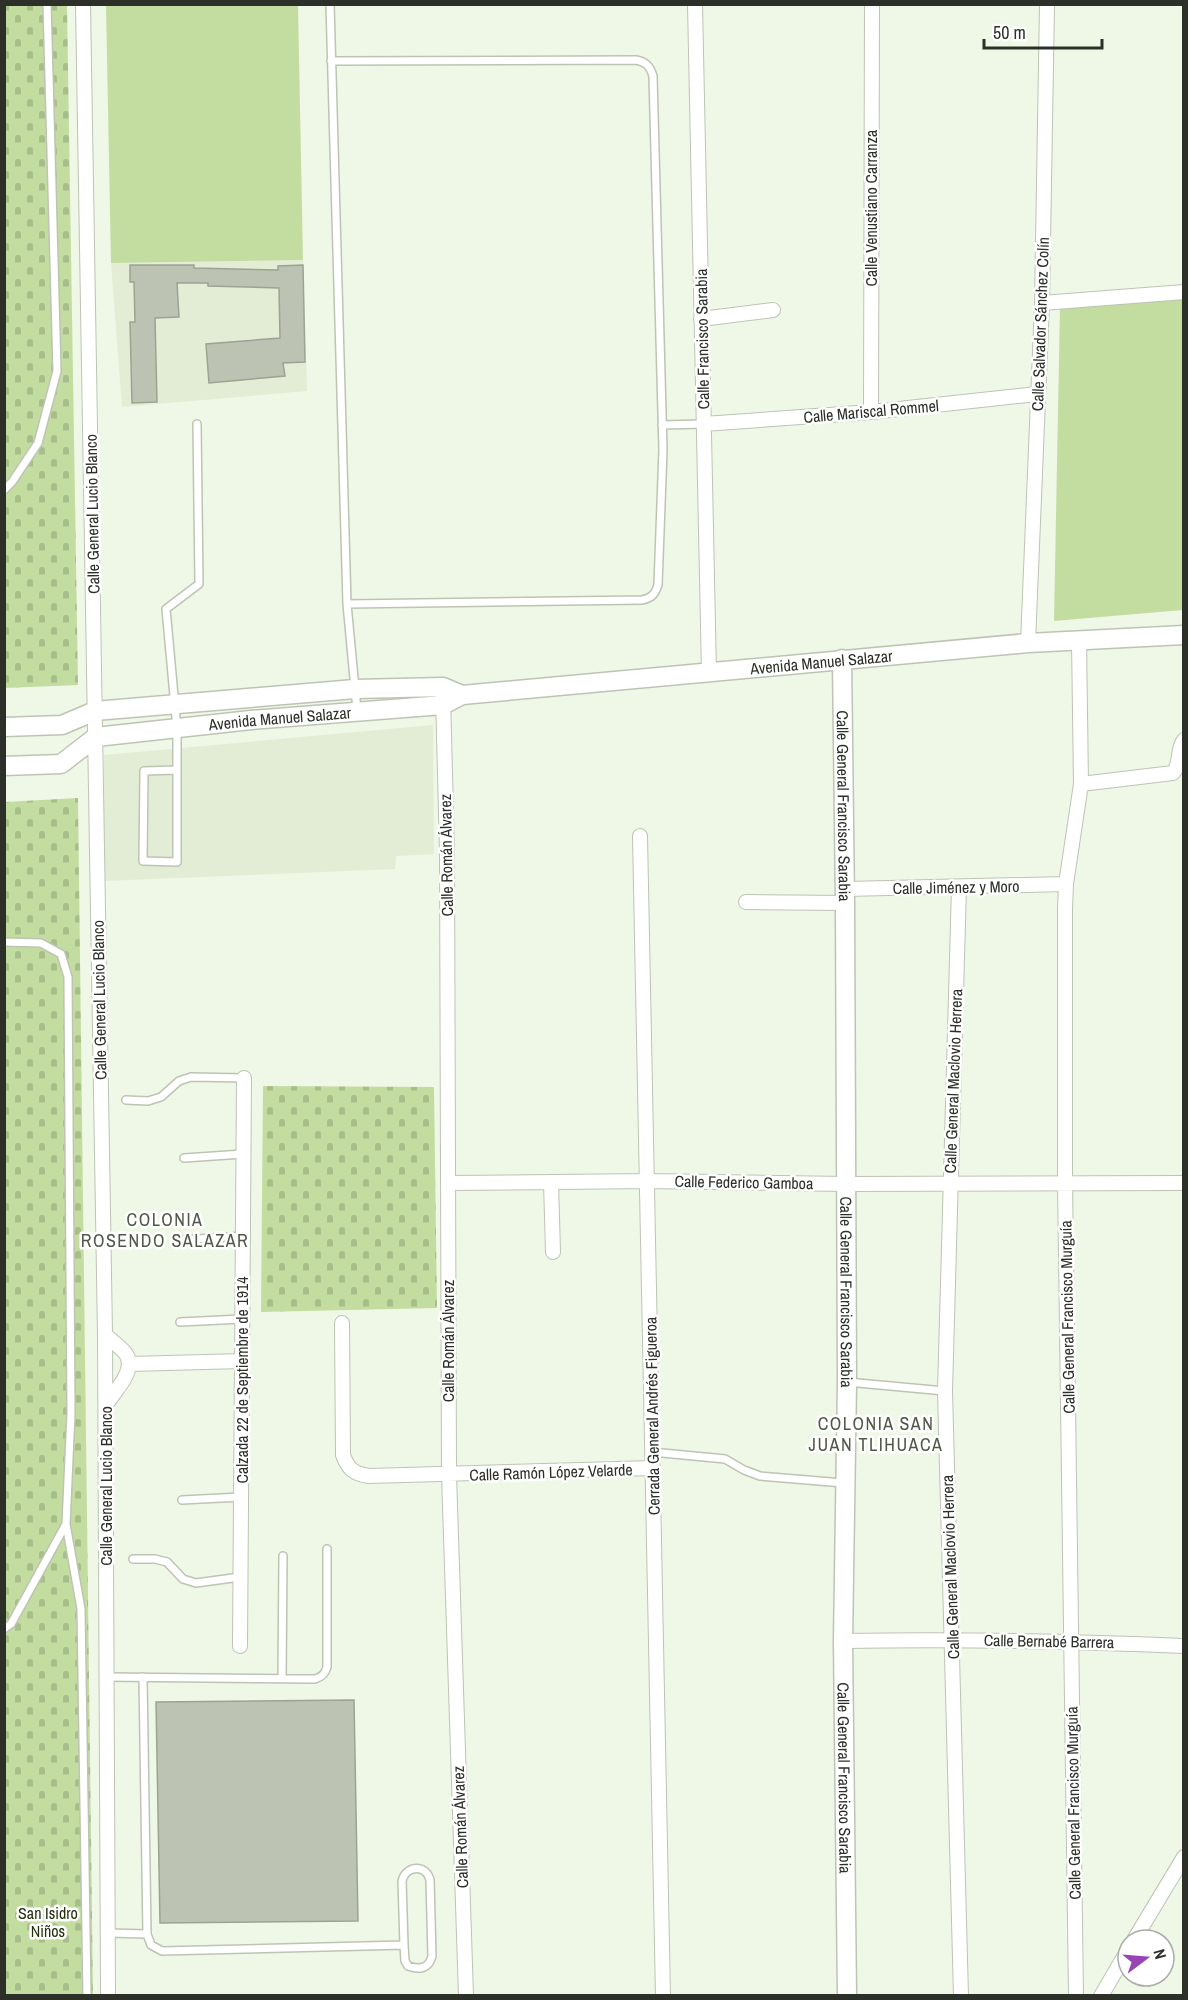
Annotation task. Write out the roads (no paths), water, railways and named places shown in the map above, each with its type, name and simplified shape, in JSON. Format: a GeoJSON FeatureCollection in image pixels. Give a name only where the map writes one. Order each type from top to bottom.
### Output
{"type":"FeatureCollection","features":[{"type":"Feature","properties":{"kind":"street","name":"Calle General Lucio Blanco"},"geometry":{"type":"LineString","coordinates":[[83,4],[105,1334],[108,1995]]}},
{"type":"Feature","properties":{"kind":"street","name":"Calle Francisco Sarabia"},"geometry":{"type":"LineString","coordinates":[[695,4],[709,673]]}},
{"type":"Feature","properties":{"kind":"street","name":"Calle Venustiano Carranza"},"geometry":{"type":"LineString","coordinates":[[871,412],[872,4]]}},
{"type":"Feature","properties":{"kind":"street","name":"Calle Salvador Sánchez Colín"},"geometry":{"type":"LineString","coordinates":[[1028,643],[1042,303],[1047,4]]}},
{"type":"Feature","properties":{"kind":"street"},"geometry":{"type":"LineString","coordinates":[[1042,303],[1184,292]]}},
{"type":"Feature","properties":{"kind":"street"},"geometry":{"type":"LineString","coordinates":[[701,320],[772,310]]}},
{"type":"Feature","properties":{"kind":"street","name":"Calle Mariscal Rommel"},"geometry":{"type":"LineString","coordinates":[[704,424],[871,412],[1037,394]]}},
{"type":"Feature","properties":{"kind":"street","name":"Avenida Manuel Salazar"},"geometry":{"type":"LineString","coordinates":[[96,737],[251,720],[357,712],[443,696],[1028,643],[1184,635]]}},
{"type":"Feature","properties":{"kind":"street","name":"Calle General Francisco Murguía"},"geometry":{"type":"LineString","coordinates":[[1076,1995],[1065,1182],[1066,884],[1081,784],[1079,640]]}},
{"type":"Feature","properties":{"kind":"street","name":"Calle General Francisco Sarabia"},"geometry":{"type":"LineString","coordinates":[[842,659],[847,1382],[843,1641],[847,1995]]}},
{"type":"Feature","properties":{"kind":"street","name":"Avenida Manuel Salazar"},"geometry":{"type":"LineString","coordinates":[[4,727],[62,725],[95,711],[355,689],[443,696]]}},
{"type":"Feature","properties":{"kind":"street","name":"Calle Román Álvarez"},"geometry":{"type":"LineString","coordinates":[[443,696],[447,853],[449,1475],[466,1995]]}},
{"type":"Feature","properties":{"kind":"street"},"geometry":{"type":"LineString","coordinates":[[249,698],[251,720]]}},
{"type":"Feature","properties":{"kind":"street"},"geometry":{"type":"LineString","coordinates":[[4,766],[61,764],[96,737]]}},
{"type":"Feature","properties":{"kind":"street"},"geometry":{"type":"LineString","coordinates":[[1081,784],[1173,772],[1176,769],[1179,747],[1184,740]]}},
{"type":"Feature","properties":{"kind":"street","name":"Cerrada General Andrés Figueroa"},"geometry":{"type":"LineString","coordinates":[[640,836],[663,1995]]}},
{"type":"Feature","properties":{"kind":"street","name":"Calle Jiménez y Moro"},"geometry":{"type":"LineString","coordinates":[[746,902],[959,886],[1066,884]]}},
{"type":"Feature","properties":{"kind":"street","name":"Calle General Maclovio Herrera"},"geometry":{"type":"LineString","coordinates":[[959,886],[945,1391],[961,1995]]}},
{"type":"Feature","properties":{"kind":"street","name":"Calzada 22 de Septiembre de 1914"},"geometry":{"type":"LineString","coordinates":[[240,1646],[244,1078]]}},
{"type":"Feature","properties":{"kind":"street","name":"Calle Federico Gamboa"},"geometry":{"type":"LineString","coordinates":[[448,1183],[648,1181],[846,1184],[1184,1183]]}},
{"type":"Feature","properties":{"kind":"street"},"geometry":{"type":"LineString","coordinates":[[551,1182],[553,1252]]}},
{"type":"Feature","properties":{"kind":"street","name":"Calle Ramón López Velarde"},"geometry":{"type":"LineString","coordinates":[[342,1323],[343,1455],[348,1467],[357,1474],[369,1476],[449,1475],[652,1468]]}},
{"type":"Feature","properties":{"kind":"street"},"geometry":{"type":"LineString","coordinates":[[105,1334],[124,1352],[130,1364],[127,1374],[105,1406]]}},
{"type":"Feature","properties":{"kind":"street"},"geometry":{"type":"LineString","coordinates":[[130,1364],[242,1361]]}},
{"type":"Feature","properties":{"kind":"street","name":"Calle Bernabé Barrera"},"geometry":{"type":"LineString","coordinates":[[843,1641],[953,1639],[1184,1646]]}},
{"type":"Feature","properties":{"kind":"street"},"geometry":{"type":"LineString","coordinates":[[1141,1928],[1184,1857]]}},
{"type":"Feature","properties":{"kind":"street"},"geometry":{"type":"LineString","coordinates":[[1101,1995],[1116,1970]]}},
{"type":"Feature","properties":{"kind":"lane"},"geometry":{"type":"LineString","coordinates":[[4,490],[38,443],[57,371],[47,4]]}},
{"type":"Feature","properties":{"kind":"lane"},"geometry":{"type":"LineString","coordinates":[[330,4],[346,604],[357,712]]}},
{"type":"Feature","properties":{"kind":"lane"},"geometry":{"type":"LineString","coordinates":[[332,61],[636,60],[644,62],[650,68],[653,76],[662,425],[658,585],[656,593],[650,598],[642,600],[346,604]]}},
{"type":"Feature","properties":{"kind":"lane"},"geometry":{"type":"LineString","coordinates":[[177,770],[144,771],[143,861],[177,862],[177,770],[177,728],[166,609],[199,584],[197,424]]}},
{"type":"Feature","properties":{"kind":"lane"},"geometry":{"type":"LineString","coordinates":[[662,425],[704,424]]}},
{"type":"Feature","properties":{"kind":"lane"},"geometry":{"type":"LineString","coordinates":[[4,942],[41,943],[61,954],[68,977],[71,1414],[66,1524],[81,1609],[87,1995]]}},
{"type":"Feature","properties":{"kind":"lane"},"geometry":{"type":"LineString","coordinates":[[126,1100],[148,1101],[161,1097],[179,1081],[191,1077],[244,1078]]}},
{"type":"Feature","properties":{"kind":"lane"},"geometry":{"type":"LineString","coordinates":[[184,1158],[243,1154]]}},
{"type":"Feature","properties":{"kind":"lane"},"geometry":{"type":"LineString","coordinates":[[182,1240],[243,1236]]}},
{"type":"Feature","properties":{"kind":"lane"},"geometry":{"type":"LineString","coordinates":[[180,1322],[242,1319]]}},
{"type":"Feature","properties":{"kind":"lane"},"geometry":{"type":"LineString","coordinates":[[847,1382],[945,1391]]}},
{"type":"Feature","properties":{"kind":"lane"},"geometry":{"type":"LineString","coordinates":[[652,1452],[725,1459],[760,1476],[846,1483]]}},
{"type":"Feature","properties":{"kind":"lane"},"geometry":{"type":"LineString","coordinates":[[182,1500],[241,1497]]}},
{"type":"Feature","properties":{"kind":"lane"},"geometry":{"type":"LineString","coordinates":[[4,1629],[10,1624],[66,1524]]}},
{"type":"Feature","properties":{"kind":"lane"},"geometry":{"type":"LineString","coordinates":[[106,1677],[315,1679],[321,1677],[325,1673],[327,1549]]}},
{"type":"Feature","properties":{"kind":"lane"},"geometry":{"type":"LineString","coordinates":[[282,1678],[283,1556]]}},
{"type":"Feature","properties":{"kind":"lane"},"geometry":{"type":"LineString","coordinates":[[133,1559],[155,1559],[167,1562],[183,1579],[196,1583],[240,1577]]}},
{"type":"Feature","properties":{"kind":"lane"},"geometry":{"type":"LineString","coordinates":[[143,1677],[147,1934],[151,1946],[162,1951],[404,1945]]}},
{"type":"Feature","properties":{"kind":"lane"},"geometry":{"type":"LineString","coordinates":[[408,1870],[424,1870],[429,1874],[430,1880],[431,1962],[427,1967],[408,1966],[405,1961],[404,1945],[402,1881],[408,1870]]}},
{"type":"Feature","properties":{"kind":"lane"},"geometry":{"type":"LineString","coordinates":[[108,1934],[147,1934]]}},
{"type":"Feature","properties":{"kind":"district","name":"COLONIA ROSENDO SALAZAR"},"geometry":{"type":"Point","coordinates":[165,1229]}},
{"type":"Feature","properties":{"kind":"district","name":"COLONIA SAN JUAN TLIHUACA"},"geometry":{"type":"Point","coordinates":[876,1433]}},
{"type":"Feature","properties":{"kind":"park label","name":"San Isidro Niños"},"geometry":{"type":"Point","coordinates":[48,1922]}}]}
